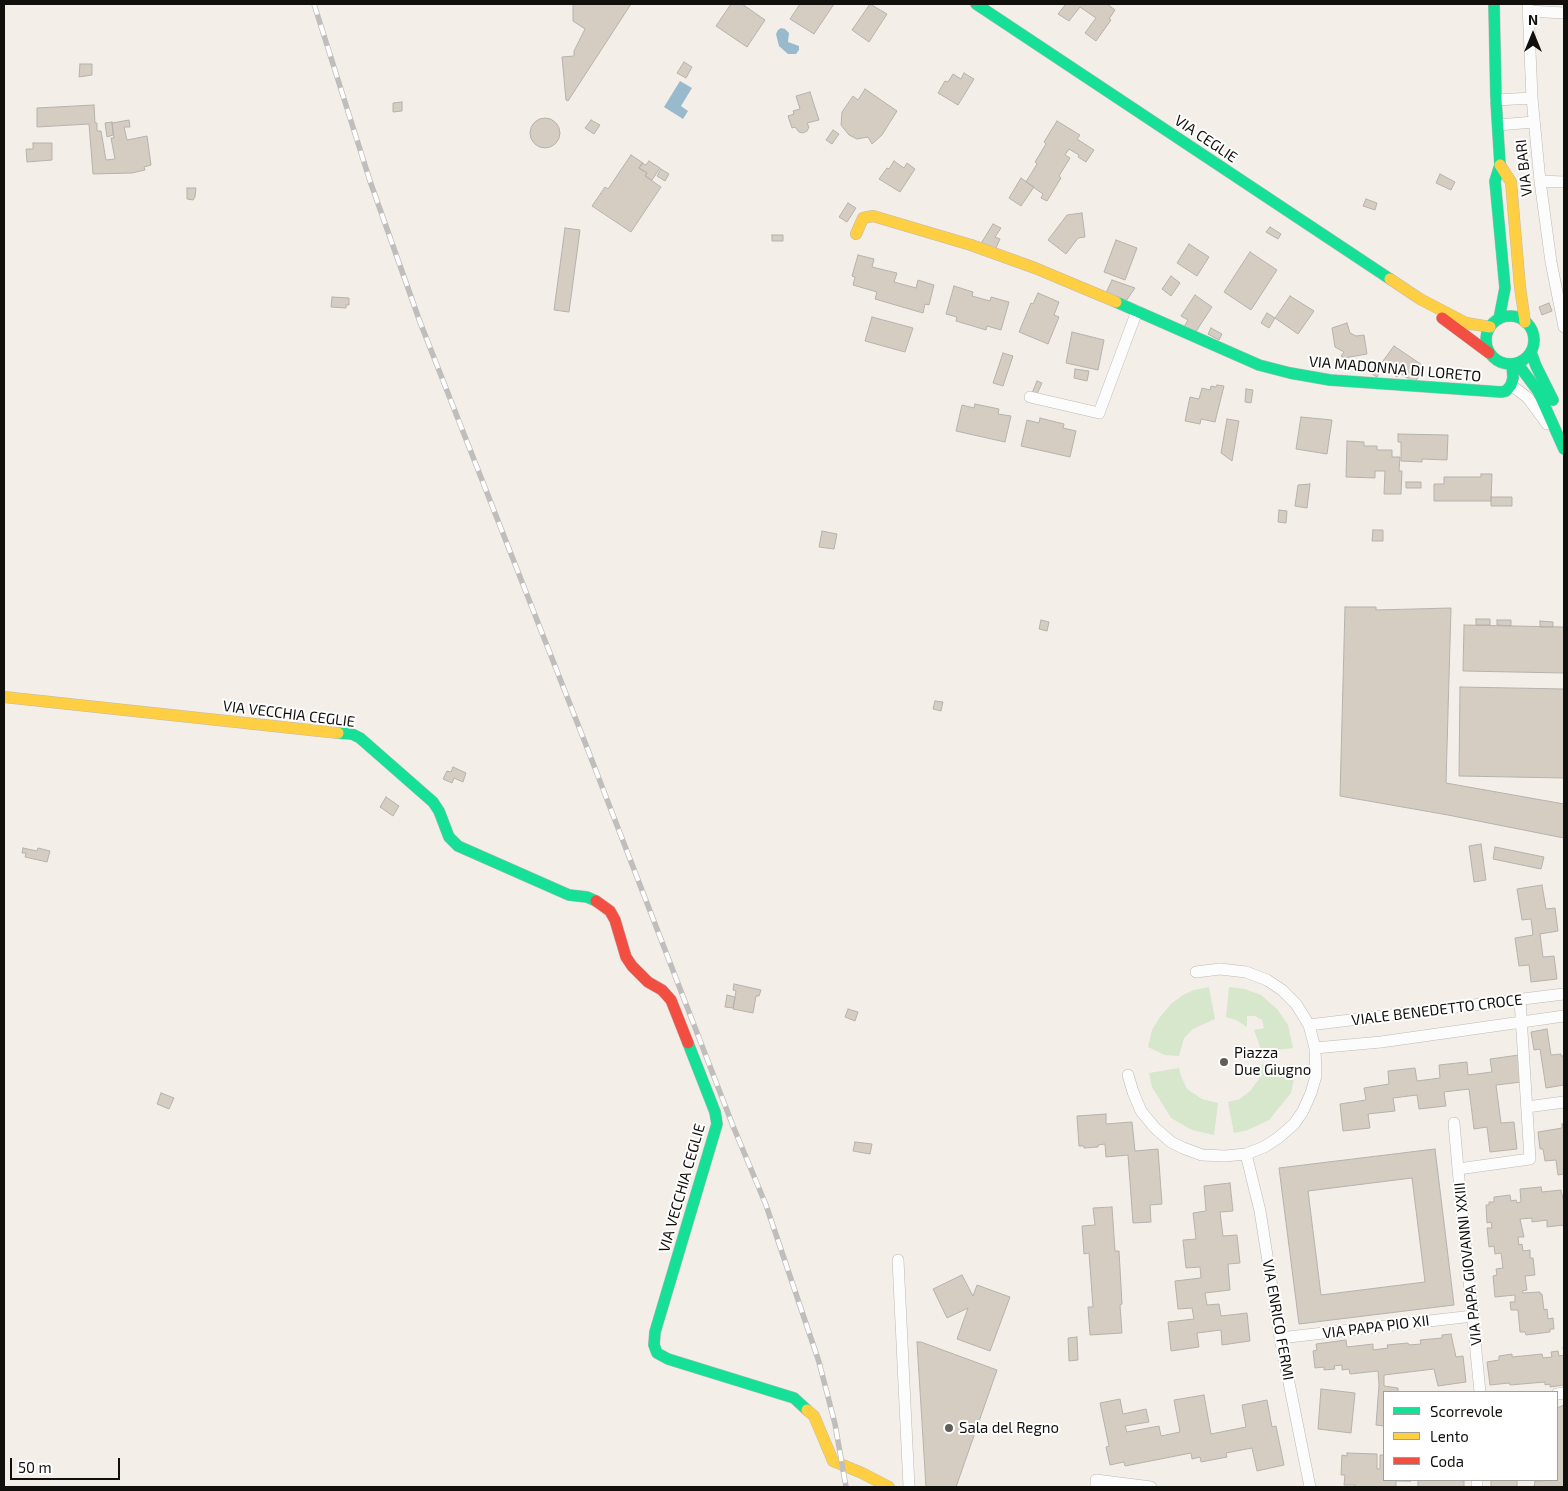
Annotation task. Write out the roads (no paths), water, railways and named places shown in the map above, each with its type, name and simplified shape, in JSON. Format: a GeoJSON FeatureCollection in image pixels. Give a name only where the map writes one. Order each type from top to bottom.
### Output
{"type":"FeatureCollection","features":[{"type":"Feature","properties":{"kind":"street","name":"VIA CEGLIE"},"geometry":{"type":"LineString","coordinates":[[976,4],[1420,298],[1466,323],[1494,323]]}},
{"type":"Feature","properties":{"kind":"street","name":"VIA BARI"},"geometry":{"type":"LineString","coordinates":[[1494,4],[1496,100],[1500,165],[1495,181],[1505,288],[1494,323]]}},
{"type":"Feature","properties":{"kind":"street","name":"VIA BARI"},"geometry":{"type":"LineString","coordinates":[[1528,7],[1532,98],[1540,181],[1551,262],[1564,327]]}},
{"type":"Feature","properties":{"kind":"street"},"geometry":{"type":"LineString","coordinates":[[1528,7],[1564,13]]}},
{"type":"Feature","properties":{"kind":"street"},"geometry":{"type":"LineString","coordinates":[[1496,100],[1532,98]]}},
{"type":"Feature","properties":{"kind":"street"},"geometry":{"type":"LineString","coordinates":[[1498,125],[1534,122]]}},
{"type":"Feature","properties":{"kind":"street","name":"VIA BARI"},"geometry":{"type":"LineString","coordinates":[[1500,165],[1511,182],[1525,322]]}},
{"type":"Feature","properties":{"kind":"street"},"geometry":{"type":"LineString","coordinates":[[1540,181],[1564,182]]}},
{"type":"Feature","properties":{"kind":"street","name":"VIA MADONNA DI LORETO"},"geometry":{"type":"LineString","coordinates":[[856,234],[863,218],[873,216],[971,245],[1035,268],[1136,311],[1229,354],[1259,365],[1290,373],[1330,380],[1493,392],[1506,391],[1511,385]]}},
{"type":"Feature","properties":{"kind":"street","name":"VIA CEGLIE"},"geometry":{"type":"LineString","coordinates":[[1420,298],[1446,322],[1489,353]]}},
{"type":"Feature","properties":{"kind":"street"},"geometry":{"type":"LineString","coordinates":[[1030,397],[1099,412],[1136,311]]}},
{"type":"Feature","properties":{"kind":"street"},"geometry":{"type":"LineString","coordinates":[[1512,317],[1525,322],[1533,336],[1534,344],[1531,352],[1522,361],[1514,364],[1502,363],[1495,359],[1489,353],[1486,340],[1494,323],[1512,317]]}},
{"type":"Feature","properties":{"kind":"street"},"geometry":{"type":"LineString","coordinates":[[1531,352],[1564,424]]}},
{"type":"Feature","properties":{"kind":"street"},"geometry":{"type":"LineString","coordinates":[[1514,364],[1511,385],[1528,398],[1564,449]]}},
{"type":"Feature","properties":{"kind":"street"},"geometry":{"type":"LineString","coordinates":[[1514,364],[1538,392],[1564,449]]}},
{"type":"Feature","properties":{"kind":"street","name":"VIA VECCHIA CEGLIE"},"geometry":{"type":"LineString","coordinates":[[4,697],[352,734],[360,738],[433,802],[449,836],[458,846],[570,895],[587,897],[602,904],[610,911],[615,920],[626,957],[632,966],[648,982],[662,990],[671,1000],[715,1112],[717,1124],[655,1332],[654,1344],[657,1353],[668,1359],[794,1398],[814,1416],[833,1461],[889,1487]]}},
{"type":"Feature","properties":{"kind":"street"},"geometry":{"type":"LineString","coordinates":[[1128,1075],[1141,1111],[1155,1128],[1171,1142],[1202,1154],[1224,1156],[1246,1154],[1264,1147],[1294,1124],[1303,1111],[1316,1076],[1316,1048],[1309,1025],[1296,1004],[1282,990],[1267,980],[1246,972],[1220,969],[1196,972]]}},
{"type":"Feature","properties":{"kind":"street","name":"VIALE BENEDETTO CROCE"},"geometry":{"type":"LineString","coordinates":[[1309,1025],[1564,994]]}},
{"type":"Feature","properties":{"kind":"street"},"geometry":{"type":"LineString","coordinates":[[1520,1000],[1527,1108],[1564,1102]]}},
{"type":"Feature","properties":{"kind":"street","name":"VIALE BENEDETTO CROCE"},"geometry":{"type":"LineString","coordinates":[[1316,1048],[1381,1042],[1564,1016]]}},
{"type":"Feature","properties":{"kind":"street","name":"VIA PAPA GIOVANNI XXIII"},"geometry":{"type":"LineString","coordinates":[[1480,1391],[1458,1169],[1530,1159],[1527,1108]]}},
{"type":"Feature","properties":{"kind":"street"},"geometry":{"type":"LineString","coordinates":[[1454,1123],[1458,1169]]}},
{"type":"Feature","properties":{"kind":"street","name":"VIA ENRICO FERMI"},"geometry":{"type":"LineString","coordinates":[[1246,1154],[1260,1211],[1280,1338],[1310,1487]]}},
{"type":"Feature","properties":{"kind":"street"},"geometry":{"type":"LineString","coordinates":[[898,1260],[909,1487]]}},
{"type":"Feature","properties":{"kind":"street","name":"VIA PAPA PIO XII"},"geometry":{"type":"LineString","coordinates":[[1280,1338],[1473,1316]]}},
{"type":"Feature","properties":{"kind":"street"},"geometry":{"type":"LineString","coordinates":[[1096,1487],[1096,1480],[1151,1487]]}},
{"type":"Feature","properties":{"kind":"water"},"geometry":{"type":"Polygon","coordinates":[[[781,28],[789,33],[788,42],[799,46],[796,54],[788,54],[779,46],[776,34],[781,28]]]}},
{"type":"Feature","properties":{"kind":"water"},"geometry":{"type":"Polygon","coordinates":[[[680,81],[692,88],[681,106],[688,111],[683,119],[664,107],[680,81]]]}},
{"type":"Feature","properties":{"kind":"railway"},"geometry":{"type":"LineString","coordinates":[[314,4],[370,181],[420,322],[733,1126],[766,1205],[819,1362],[835,1424],[846,1487]]}},
{"type":"Feature","properties":{"kind":"place","name":"Piazza Due Giugno"},"geometry":{"type":"Point","coordinates":[1224,1062]}},
{"type":"Feature","properties":{"kind":"place","name":"Sala del Regno"},"geometry":{"type":"Point","coordinates":[949,1428]}}]}
